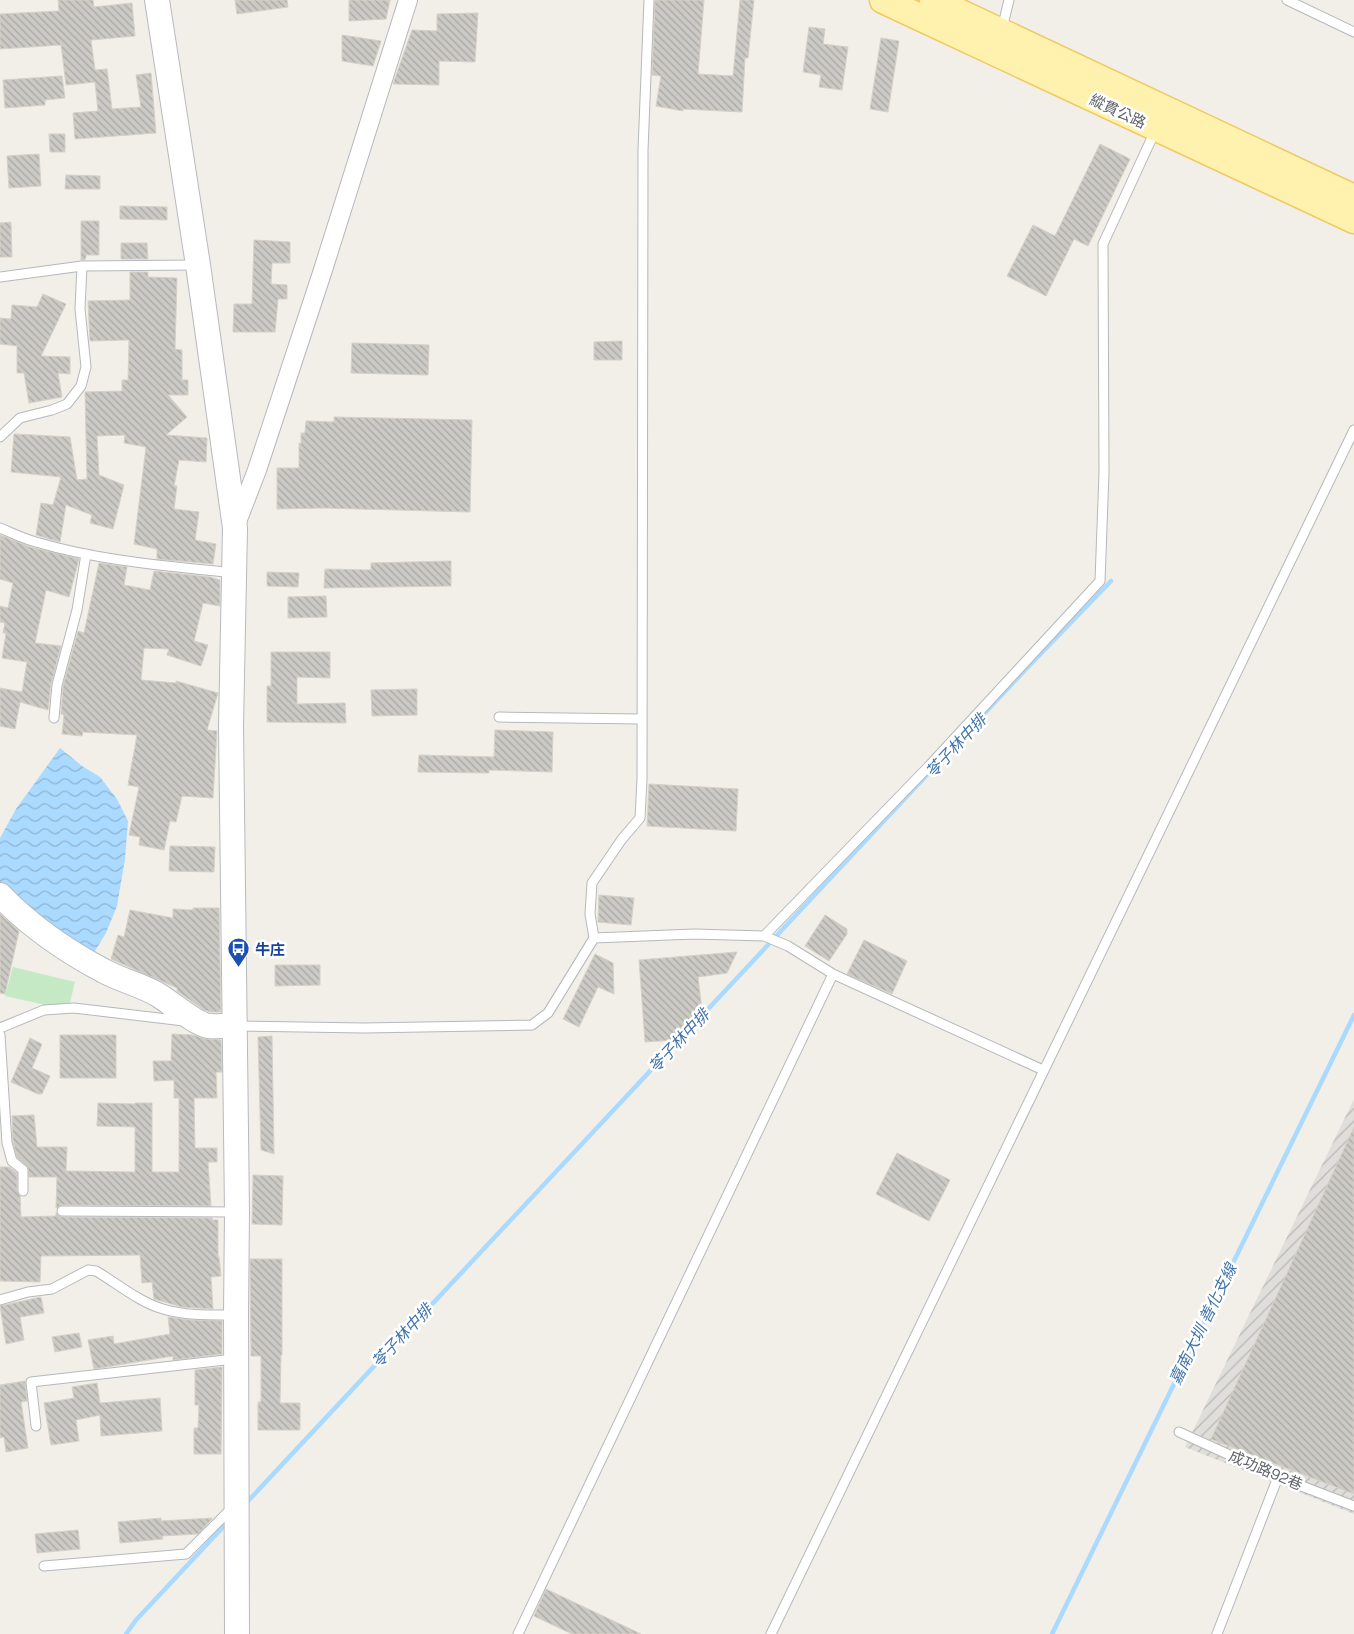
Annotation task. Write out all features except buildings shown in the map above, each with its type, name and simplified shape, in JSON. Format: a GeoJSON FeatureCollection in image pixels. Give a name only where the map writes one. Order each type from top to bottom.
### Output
{"type":"FeatureCollection","features":[{"type":"Feature","properties":{"kind":"main road","name":"縱貫公路"},"geometry":{"type":"LineString","coordinates":[[883,0],[1354,220]]}},
{"type":"Feature","properties":{"kind":"main road","name":"縱貫公路"},"geometry":{"type":"LineString","coordinates":[[933,0],[1354,198]]}},
{"type":"Feature","properties":{"kind":"street"},"geometry":{"type":"LineString","coordinates":[[157,0],[198,265],[235,528],[231,726],[237,1212],[237,1634]]}},
{"type":"Feature","properties":{"kind":"street"},"geometry":{"type":"LineString","coordinates":[[235,528],[257,470],[325,264],[408,0]]}},
{"type":"Feature","properties":{"kind":"street"},"geometry":{"type":"LineString","coordinates":[[0,895],[16,912],[39,930],[105,972],[159,995],[208,1026],[235,1026]]}},
{"type":"Feature","properties":{"kind":"lane"},"geometry":{"type":"LineString","coordinates":[[235,1026],[364,1028],[532,1025],[548,1013],[594,938],[590,914],[592,883],[622,839],[640,818],[643,150],[649,0]]}},
{"type":"Feature","properties":{"kind":"lane"},"geometry":{"type":"LineString","coordinates":[[1001,33],[1009,0]]}},
{"type":"Feature","properties":{"kind":"lane"},"geometry":{"type":"LineString","coordinates":[[1287,0],[1354,32]]}},
{"type":"Feature","properties":{"kind":"lane"},"geometry":{"type":"LineString","coordinates":[[767,937],[1100,581],[1104,474],[1103,244],[1156,128]]}},
{"type":"Feature","properties":{"kind":"lane"},"geometry":{"type":"LineString","coordinates":[[0,277],[82,266],[198,265]]}},
{"type":"Feature","properties":{"kind":"lane"},"geometry":{"type":"LineString","coordinates":[[0,437],[20,418],[67,404],[81,386],[86,367],[80,309],[82,266]]}},
{"type":"Feature","properties":{"kind":"lane"},"geometry":{"type":"LineString","coordinates":[[771,1634],[1354,430]]}},
{"type":"Feature","properties":{"kind":"lane"},"geometry":{"type":"LineString","coordinates":[[0,528],[35,542],[86,554],[136,563],[234,574]]}},
{"type":"Feature","properties":{"kind":"lane"},"geometry":{"type":"LineString","coordinates":[[54,718],[57,685],[77,610],[86,554]]}},
{"type":"Feature","properties":{"kind":"lane"},"geometry":{"type":"LineString","coordinates":[[499,717],[641,720]]}},
{"type":"Feature","properties":{"kind":"lane"},"geometry":{"type":"LineString","coordinates":[[594,938],[694,934],[767,937],[788,946],[833,974],[1044,1070]]}},
{"type":"Feature","properties":{"kind":"lane"},"geometry":{"type":"LineString","coordinates":[[518,1634],[833,974]]}},
{"type":"Feature","properties":{"kind":"lane"},"geometry":{"type":"LineString","coordinates":[[0,1028],[44,1010],[74,1008],[147,1018],[199,1022]]}},
{"type":"Feature","properties":{"kind":"lane"},"geometry":{"type":"LineString","coordinates":[[0,1035],[7,1143],[12,1161],[23,1170],[23,1190]]}},
{"type":"Feature","properties":{"kind":"lane"},"geometry":{"type":"LineString","coordinates":[[62,1211],[237,1212]]}},
{"type":"Feature","properties":{"kind":"lane"},"geometry":{"type":"LineString","coordinates":[[0,1300],[28,1292],[52,1289],[88,1270],[96,1271],[141,1300],[163,1309],[189,1314],[236,1315]]}},
{"type":"Feature","properties":{"kind":"lane"},"geometry":{"type":"LineString","coordinates":[[36,1426],[31,1382],[236,1359]]}},
{"type":"Feature","properties":{"kind":"lane","name":"成功路92巷"},"geometry":{"type":"LineString","coordinates":[[1179,1432],[1278,1477],[1354,1506]]}},
{"type":"Feature","properties":{"kind":"lane"},"geometry":{"type":"LineString","coordinates":[[1217,1634],[1278,1477]]}},
{"type":"Feature","properties":{"kind":"lane"},"geometry":{"type":"LineString","coordinates":[[44,1566],[186,1554],[237,1504]]}},
{"type":"Feature","properties":{"kind":"shaded area"},"geometry":{"type":"Polygon","coordinates":[[[1354,1099],[1354,1514],[1185,1447],[1354,1099]]]}},
{"type":"Feature","properties":{"kind":"green space"},"geometry":{"type":"Polygon","coordinates":[[[13,967],[75,982],[68,1010],[5,996],[13,967]]]}},
{"type":"Feature","properties":{"kind":"water"},"geometry":{"type":"Polygon","coordinates":[[[60,748],[82,766],[100,777],[117,799],[128,821],[125,859],[117,906],[106,933],[90,959],[0,887],[0,838],[16,809],[60,748]]]}},
{"type":"Feature","properties":{"kind":"waterway","name":"苓子林中排"},"geometry":{"type":"LineString","coordinates":[[248,1501],[1026,669],[1111,581]]}},
{"type":"Feature","properties":{"kind":"waterway","name":"嘉南大圳 善化支線"},"geometry":{"type":"LineString","coordinates":[[1052,1634],[1354,1015]]}},
{"type":"Feature","properties":{"kind":"waterway","name":"苓子林中排"},"geometry":{"type":"LineString","coordinates":[[126,1634],[136,1620],[225,1525]]}},
{"type":"Feature","properties":{"kind":"place","name":"牛庄"},"geometry":{"type":"Point","coordinates":[239,968]}}]}
